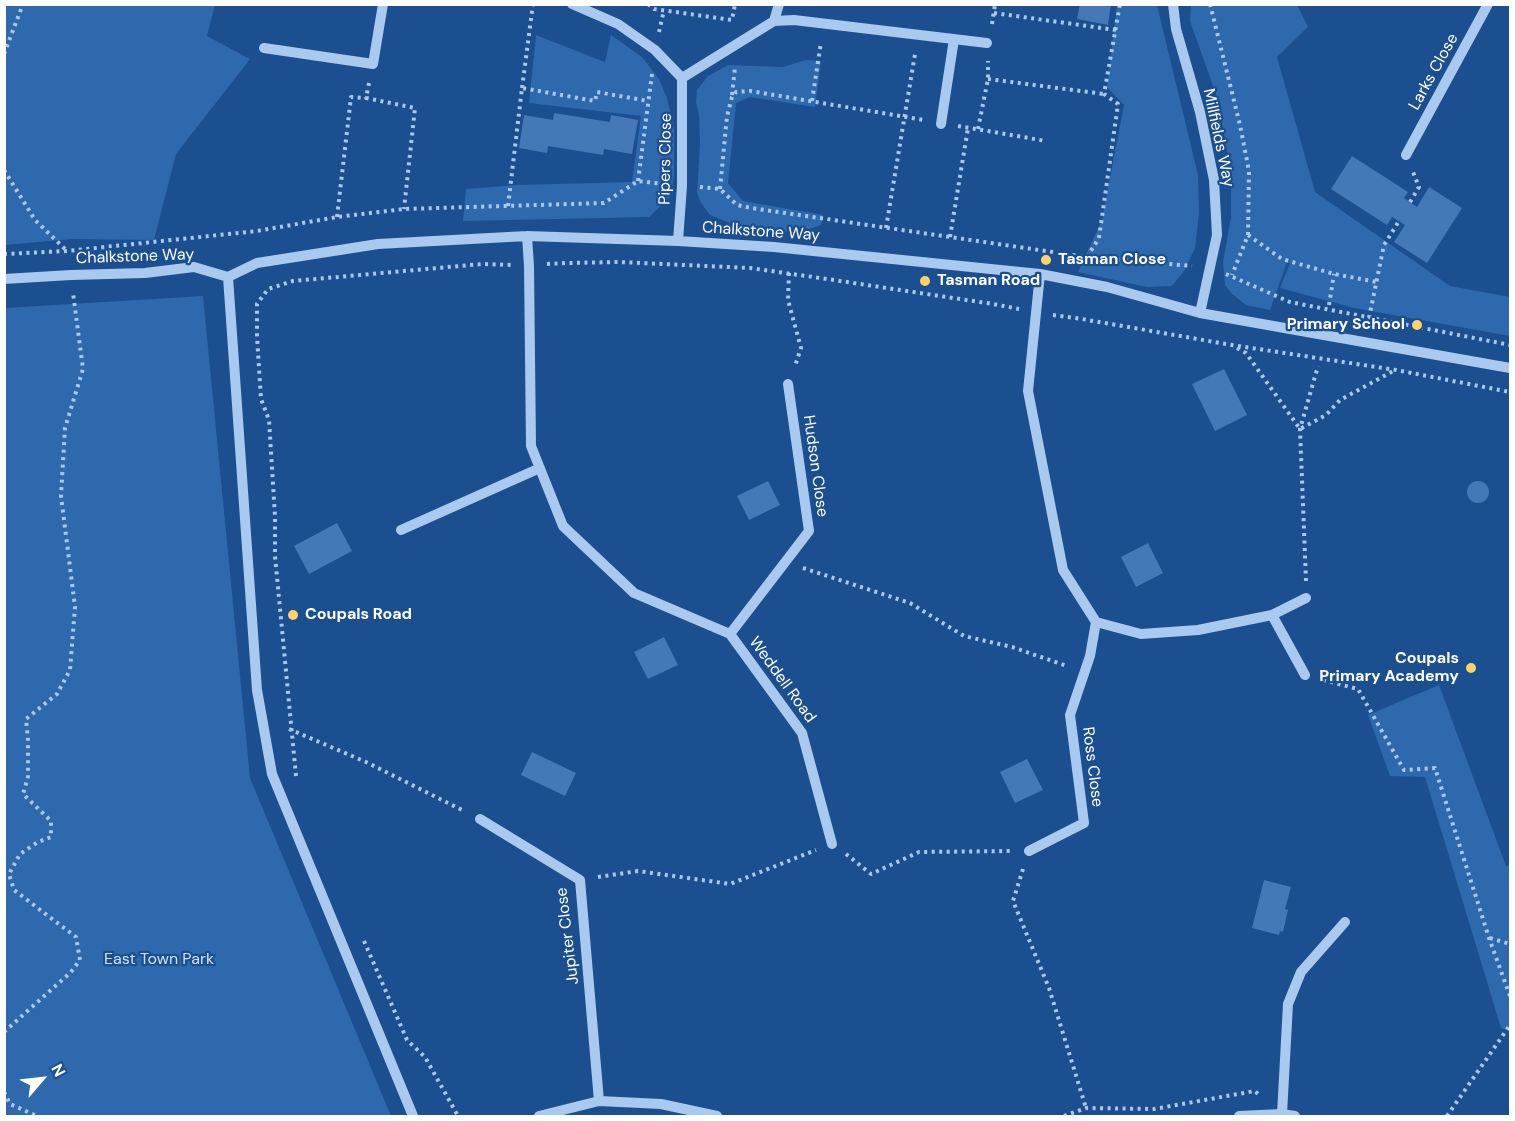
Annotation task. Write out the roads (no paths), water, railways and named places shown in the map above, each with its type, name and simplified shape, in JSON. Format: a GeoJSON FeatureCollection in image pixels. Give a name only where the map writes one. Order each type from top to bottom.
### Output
{"type":"FeatureCollection","features":[{"type":"Feature","properties":{"kind":"street"},"geometry":{"type":"LineString","coordinates":[[264,48],[373,64],[383,4]]}},
{"type":"Feature","properties":{"kind":"street"},"geometry":{"type":"LineString","coordinates":[[572,4],[618,24],[655,50],[682,78],[774,21],[794,20],[987,43]]}},
{"type":"Feature","properties":{"kind":"street"},"geometry":{"type":"LineString","coordinates":[[774,21],[779,4]]}},
{"type":"Feature","properties":{"kind":"street","name":"Millfields Way"},"geometry":{"type":"LineString","coordinates":[[1173,4],[1176,29],[1200,112],[1214,180],[1217,236],[1200,313]]}},
{"type":"Feature","properties":{"kind":"street","name":"Larks Close"},"geometry":{"type":"LineString","coordinates":[[1406,155],[1488,4]]}},
{"type":"Feature","properties":{"kind":"street"},"geometry":{"type":"LineString","coordinates":[[941,124],[954,39]]}},
{"type":"Feature","properties":{"kind":"street","name":"Pipers Close"},"geometry":{"type":"LineString","coordinates":[[678,241],[682,186],[682,78]]}},
{"type":"Feature","properties":{"kind":"street","name":"Chalkstone Way"},"geometry":{"type":"LineString","coordinates":[[4,279],[146,273],[194,267],[228,277],[257,263],[378,244],[527,236],[678,241],[774,247],[1040,274],[1107,287],[1200,313],[1510,368]]}},
{"type":"Feature","properties":{"kind":"street","name":"Weddell Road"},"geometry":{"type":"LineString","coordinates":[[527,236],[531,446],[563,526],[634,593],[730,634],[802,733],[832,844]]}},
{"type":"Feature","properties":{"kind":"street"},"geometry":{"type":"LineString","coordinates":[[1040,274],[1028,391],[1064,570],[1096,622],[1141,634],[1198,630],[1272,615],[1306,597]]}},
{"type":"Feature","properties":{"kind":"street"},"geometry":{"type":"LineString","coordinates":[[228,277],[257,690],[272,774],[413,1116]]}},
{"type":"Feature","properties":{"kind":"street","name":"Hudson Close"},"geometry":{"type":"LineString","coordinates":[[730,634],[809,531],[788,384]]}},
{"type":"Feature","properties":{"kind":"street"},"geometry":{"type":"LineString","coordinates":[[401,530],[540,468]]}},
{"type":"Feature","properties":{"kind":"street"},"geometry":{"type":"LineString","coordinates":[[1272,615],[1305,675]]}},
{"type":"Feature","properties":{"kind":"street","name":"Ross Close"},"geometry":{"type":"LineString","coordinates":[[1029,851],[1084,823],[1070,715],[1090,656],[1096,622]]}},
{"type":"Feature","properties":{"kind":"street","name":"Jupiter Close"},"geometry":{"type":"LineString","coordinates":[[480,819],[580,880],[598,1101]]}},
{"type":"Feature","properties":{"kind":"street"},"geometry":{"type":"LineString","coordinates":[[1282,1114],[1288,1004],[1301,972],[1345,922]]}},
{"type":"Feature","properties":{"kind":"street"},"geometry":{"type":"LineString","coordinates":[[540,1116],[598,1101],[661,1104],[717,1116]]}},
{"type":"Feature","properties":{"kind":"street"},"geometry":{"type":"LineString","coordinates":[[1239,1116],[1282,1114],[1295,1116]]}},
{"type":"Feature","properties":{"kind":"place","name":"Tasman Close"},"geometry":{"type":"Point","coordinates":[1046,260]}},
{"type":"Feature","properties":{"kind":"place","name":"Tasman Road"},"geometry":{"type":"Point","coordinates":[925,281]}},
{"type":"Feature","properties":{"kind":"place","name":"Primary School"},"geometry":{"type":"Point","coordinates":[1417,325]}},
{"type":"Feature","properties":{"kind":"place","name":"Coupals Road"},"geometry":{"type":"Point","coordinates":[293,615]}},
{"type":"Feature","properties":{"kind":"place","name":"Coupals Primary Academy"},"geometry":{"type":"Point","coordinates":[1471,668]}},
{"type":"Feature","properties":{"kind":"park label","name":"East Town Park"},"geometry":{"type":"Point","coordinates":[159,960]}}]}
